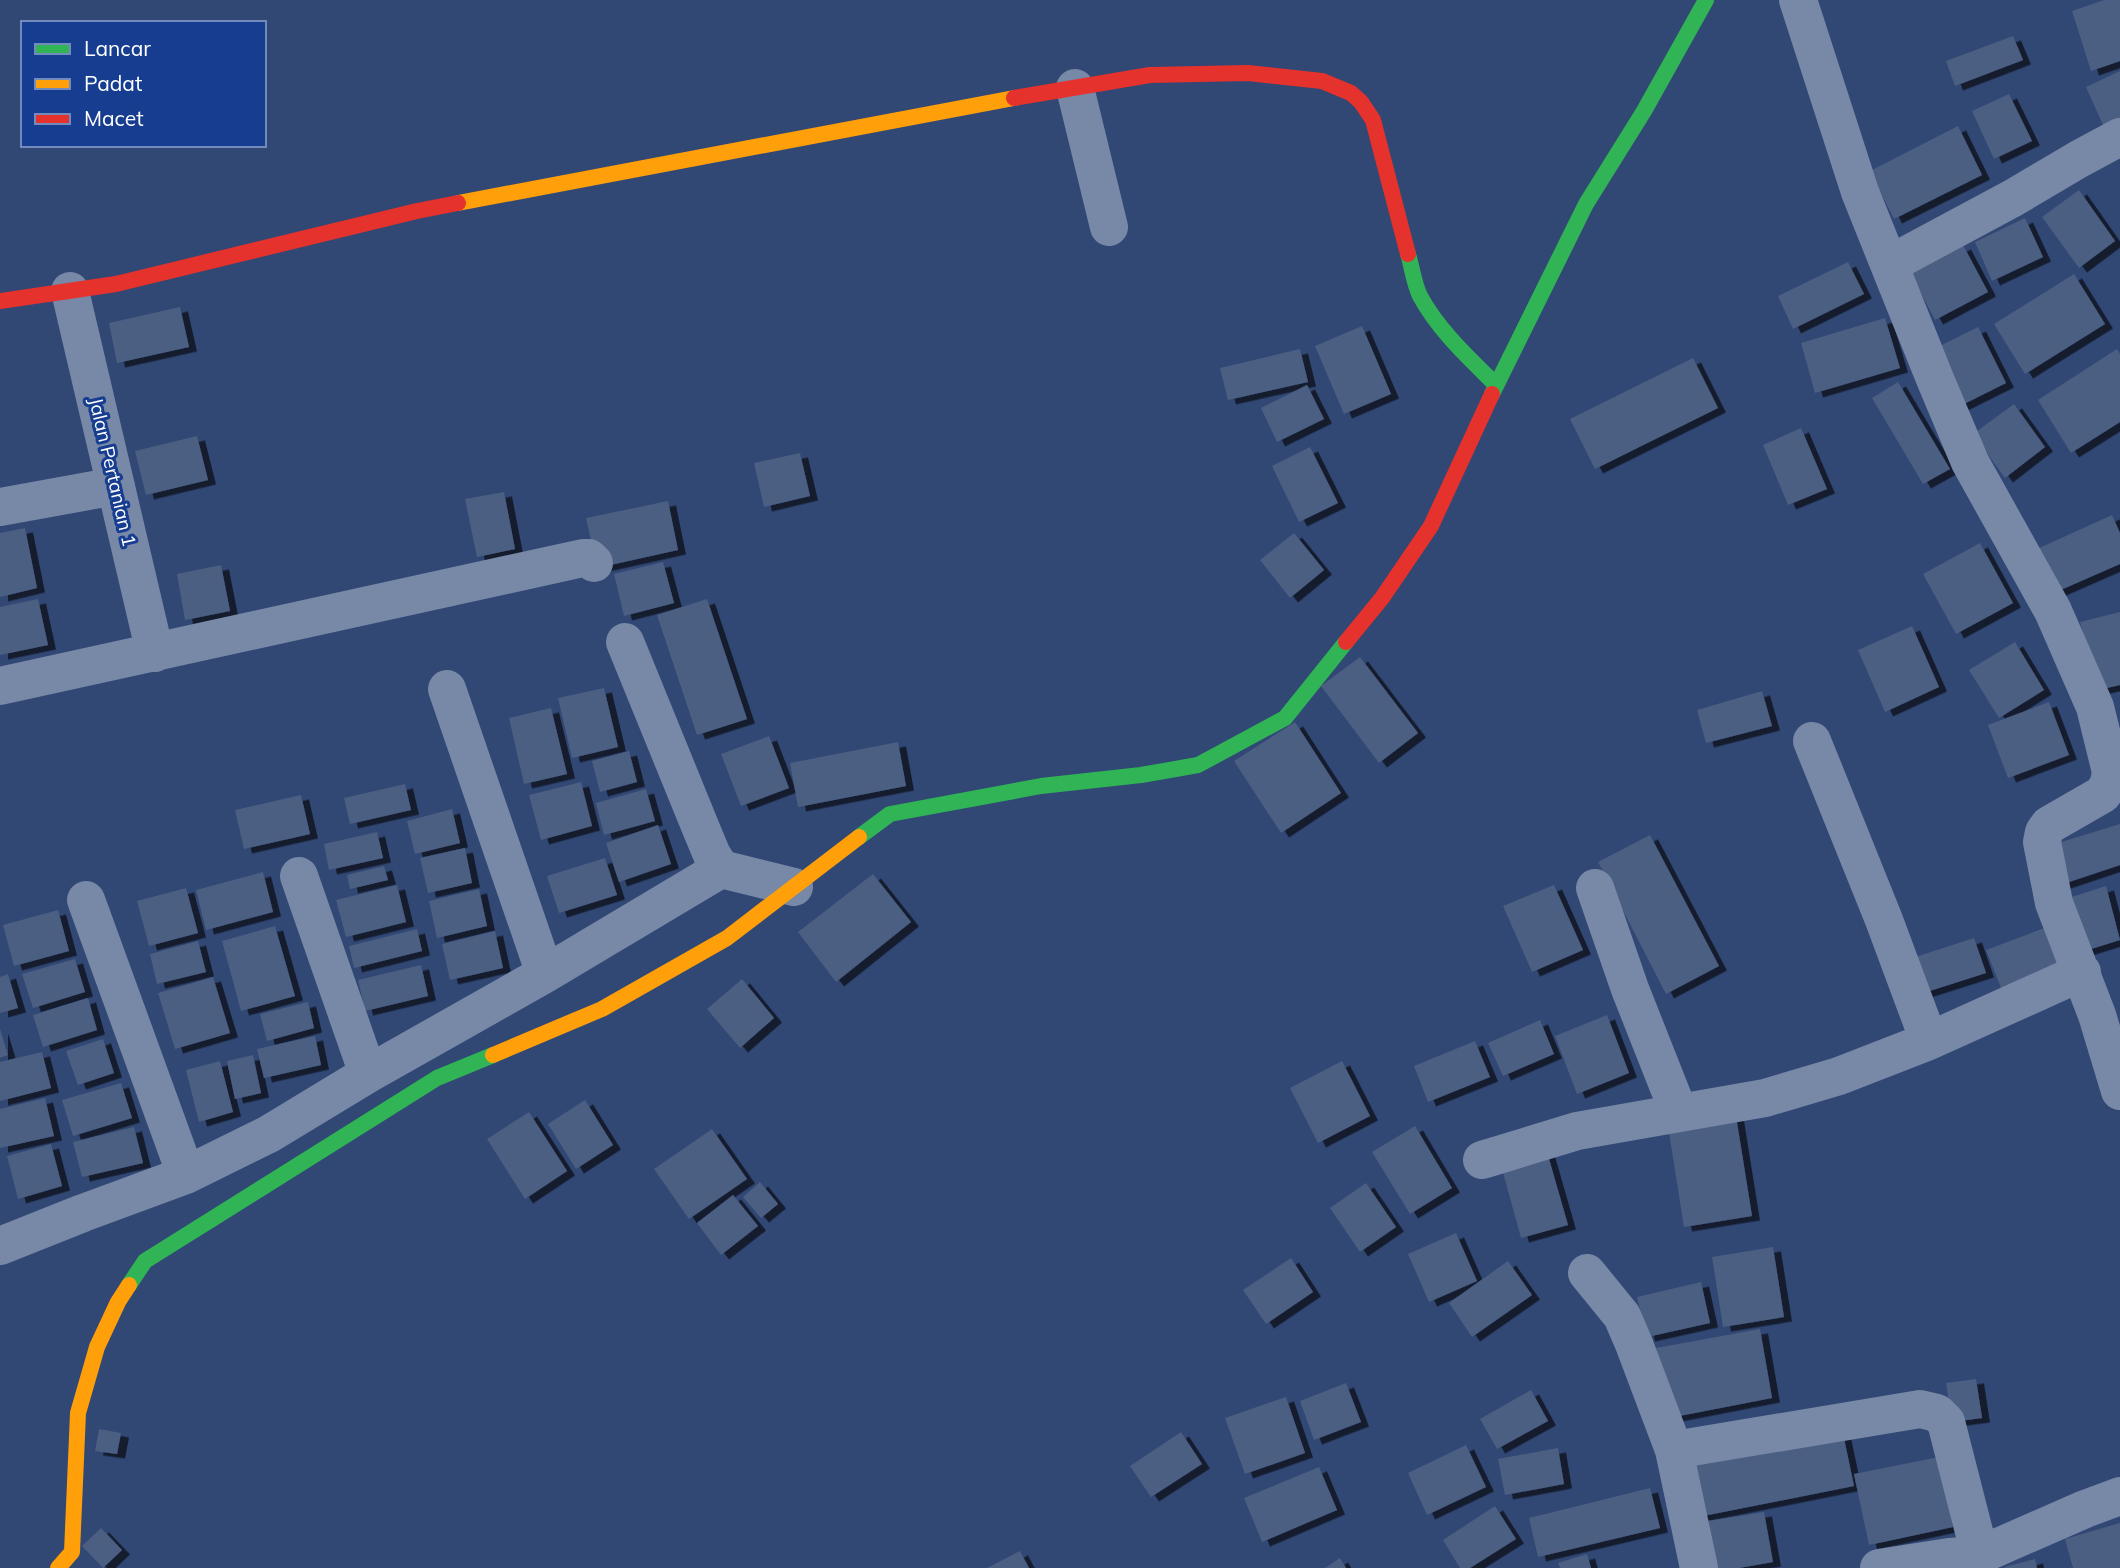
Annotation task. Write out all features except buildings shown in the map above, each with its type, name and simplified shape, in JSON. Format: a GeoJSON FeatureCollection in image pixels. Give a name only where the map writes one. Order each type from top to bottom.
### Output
{"type":"FeatureCollection","features":[{"type":"Feature","properties":{"kind":"street"},"geometry":{"type":"LineString","coordinates":[[71,1563],[78,1413],[97,1347],[118,1301],[145,1261],[437,1078],[602,1009],[727,938],[890,814],[1041,786],[1141,775],[1198,765],[1285,718],[1382,598],[1431,526],[1496,385],[1586,204],[1644,111],[1706,0]]}},
{"type":"Feature","properties":{"kind":"street"},"geometry":{"type":"LineString","coordinates":[[1801,1],[1860,192],[1935,379],[1970,462],[2053,611],[2095,707],[2111,772],[2109,783],[2103,794],[2049,825],[2043,832],[2042,842],[2054,903],[2082,972],[2120,1091]]}},
{"type":"Feature","properties":{"kind":"street"},"geometry":{"type":"LineString","coordinates":[[0,301],[116,284],[417,211],[1022,96],[1150,75],[1248,72],[1322,81],[1351,93],[1362,102],[1373,120],[1419,294],[1452,341],[1496,385]]}},
{"type":"Feature","properties":{"kind":"street"},"geometry":{"type":"LineString","coordinates":[[1075,88],[1109,227]]}},
{"type":"Feature","properties":{"kind":"street"},"geometry":{"type":"LineString","coordinates":[[1889,264],[2120,137]]}},
{"type":"Feature","properties":{"kind":"street","name":"Jalan Pertanian 1"},"geometry":{"type":"LineString","coordinates":[[70,291],[155,653]]}},
{"type":"Feature","properties":{"kind":"street"},"geometry":{"type":"LineString","coordinates":[[0,507],[116,486]]}},
{"type":"Feature","properties":{"kind":"street"},"geometry":{"type":"LineString","coordinates":[[0,686],[583,558],[594,562]]}},
{"type":"Feature","properties":{"kind":"street"},"geometry":{"type":"LineString","coordinates":[[625,642],[712,855],[721,869],[794,887]]}},
{"type":"Feature","properties":{"kind":"street"},"geometry":{"type":"LineString","coordinates":[[447,689],[545,974]]}},
{"type":"Feature","properties":{"kind":"street"},"geometry":{"type":"LineString","coordinates":[[1812,741],[1929,1041]]}},
{"type":"Feature","properties":{"kind":"street"},"geometry":{"type":"LineString","coordinates":[[0,1246],[187,1175],[269,1134],[721,869]]}},
{"type":"Feature","properties":{"kind":"street"},"geometry":{"type":"LineString","coordinates":[[299,876],[368,1074]]}},
{"type":"Feature","properties":{"kind":"street"},"geometry":{"type":"LineString","coordinates":[[1595,888],[1630,989],[1679,1113]]}},
{"type":"Feature","properties":{"kind":"street"},"geometry":{"type":"LineString","coordinates":[[86,900],[187,1175]]}},
{"type":"Feature","properties":{"kind":"street"},"geometry":{"type":"LineString","coordinates":[[1482,1160],[1577,1131],[1765,1098],[1839,1076],[1929,1041],[2082,972]]}},
{"type":"Feature","properties":{"kind":"street"},"geometry":{"type":"LineString","coordinates":[[1587,1273],[1622,1316],[1634,1343],[1674,1450],[1699,1568]]}},
{"type":"Feature","properties":{"kind":"street"},"geometry":{"type":"LineString","coordinates":[[1674,1450],[1920,1409],[1937,1413],[1946,1422],[1974,1561]]}},
{"type":"Feature","properties":{"kind":"street"},"geometry":{"type":"LineString","coordinates":[[1879,1568],[1949,1557],[1974,1561],[2085,1509],[2120,1496]]}},
{"type":"Feature","properties":{"kind":"traffic: fast"},"geometry":{"type":"LineString","coordinates":[[1492,394],[1586,204],[1644,111],[1706,0]]}},
{"type":"Feature","properties":{"kind":"traffic: fast"},"geometry":{"type":"LineString","coordinates":[[1408,254],[1418,291],[1436,321],[1496,385]]}},
{"type":"Feature","properties":{"kind":"traffic: fast"},"geometry":{"type":"LineString","coordinates":[[859,837],[890,814],[1041,786],[1141,775],[1198,765],[1285,718],[1346,642]]}},
{"type":"Feature","properties":{"kind":"traffic: fast"},"geometry":{"type":"LineString","coordinates":[[129,1285],[145,1261],[437,1078],[493,1055]]}},
{"type":"Feature","properties":{"kind":"traffic: slow"},"geometry":{"type":"LineString","coordinates":[[458,203],[1014,98]]}},
{"type":"Feature","properties":{"kind":"traffic: slow"},"geometry":{"type":"LineString","coordinates":[[493,1055],[602,1009],[727,938],[859,837]]}},
{"type":"Feature","properties":{"kind":"traffic: slow"},"geometry":{"type":"LineString","coordinates":[[58,1568],[72,1552],[78,1413],[97,1347],[129,1285]]}},
{"type":"Feature","properties":{"kind":"traffic: jam"},"geometry":{"type":"LineString","coordinates":[[1014,98],[1150,75],[1248,73],[1322,81],[1351,93],[1373,120],[1408,254]]}},
{"type":"Feature","properties":{"kind":"traffic: jam"},"geometry":{"type":"LineString","coordinates":[[0,301],[116,284],[458,203]]}},
{"type":"Feature","properties":{"kind":"traffic: jam"},"geometry":{"type":"LineString","coordinates":[[1346,642],[1382,598],[1431,526],[1492,394]]}}]}
